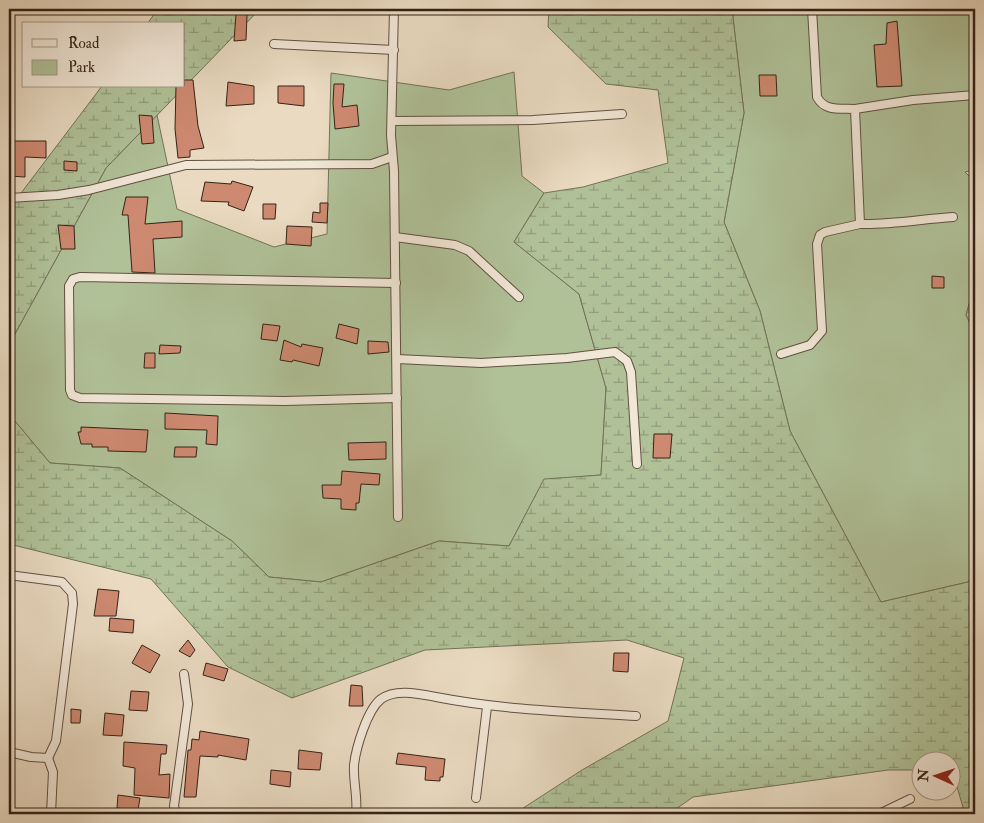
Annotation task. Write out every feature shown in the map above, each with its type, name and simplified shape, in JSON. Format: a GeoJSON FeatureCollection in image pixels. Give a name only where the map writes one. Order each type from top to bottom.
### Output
{"type":"FeatureCollection","features":[{"type":"Feature","properties":{"kind":"street"},"geometry":{"type":"LineString","coordinates":[[394,9],[392,157],[396,283],[398,517]]}},
{"type":"Feature","properties":{"kind":"street"},"geometry":{"type":"LineString","coordinates":[[812,9],[817,97],[821,105],[826,108],[855,108],[913,100],[975,95]]}},
{"type":"Feature","properties":{"kind":"street"},"geometry":{"type":"LineString","coordinates":[[274,44],[394,50]]}},
{"type":"Feature","properties":{"kind":"street"},"geometry":{"type":"LineString","coordinates":[[855,108],[860,224]]}},
{"type":"Feature","properties":{"kind":"street"},"geometry":{"type":"LineString","coordinates":[[392,121],[534,120],[622,114]]}},
{"type":"Feature","properties":{"kind":"street"},"geometry":{"type":"LineString","coordinates":[[9,198],[58,195],[90,190],[125,179],[186,165],[372,164],[392,157]]}},
{"type":"Feature","properties":{"kind":"street"},"geometry":{"type":"LineString","coordinates":[[781,354],[810,345],[822,332],[817,244],[820,235],[825,232],[860,224],[881,226],[905,221],[953,217]]}},
{"type":"Feature","properties":{"kind":"street"},"geometry":{"type":"LineString","coordinates":[[395,237],[456,246],[469,251],[519,297]]}},
{"type":"Feature","properties":{"kind":"street"},"geometry":{"type":"LineString","coordinates":[[396,283],[80,277],[73,279],[69,286],[70,390],[72,395],[80,398],[285,401],[397,398]]}},
{"type":"Feature","properties":{"kind":"street"},"geometry":{"type":"LineString","coordinates":[[397,359],[482,363],[567,358],[615,352],[622,356],[631,372],[637,464]]}},
{"type":"Feature","properties":{"kind":"street"},"geometry":{"type":"LineString","coordinates":[[9,575],[62,582],[72,593],[73,604],[56,741],[48,758],[53,772],[51,814]]}},
{"type":"Feature","properties":{"kind":"street"},"geometry":{"type":"LineString","coordinates":[[176,814],[174,806],[188,704],[184,674]]}},
{"type":"Feature","properties":{"kind":"street"},"geometry":{"type":"LineString","coordinates":[[356,814],[354,766],[362,734],[373,709],[381,699],[398,694],[418,694],[487,707],[636,716]]}},
{"type":"Feature","properties":{"kind":"street"},"geometry":{"type":"LineString","coordinates":[[476,798],[487,707]]}},
{"type":"Feature","properties":{"kind":"street"},"geometry":{"type":"LineString","coordinates":[[9,752],[31,757],[48,758]]}},
{"type":"Feature","properties":{"kind":"street"},"geometry":{"type":"LineString","coordinates":[[879,814],[910,799]]}},
{"type":"Feature","properties":{"kind":"green space"},"geometry":{"type":"Polygon","coordinates":[[[158,9],[260,9],[185,86],[185,22],[148,22],[158,9]]]}},
{"type":"Feature","properties":{"kind":"green space"},"geometry":{"type":"Polygon","coordinates":[[[549,9],[732,9],[744,113],[724,222],[760,311],[790,431],[881,602],[968,582],[975,574],[975,814],[965,814],[961,800],[962,750],[912,750],[912,770],[888,770],[693,797],[669,814],[514,814],[582,770],[668,721],[684,658],[627,640],[425,650],[292,698],[228,667],[151,579],[9,544],[9,414],[50,463],[120,468],[232,541],[269,577],[321,582],[439,541],[509,546],[544,479],[601,475],[606,388],[579,294],[514,242],[544,193],[583,187],[668,163],[658,90],[606,84],[548,27],[549,9]]]}},
{"type":"Feature","properties":{"kind":"green space"},"geometry":{"type":"Polygon","coordinates":[[[732,9],[975,9],[975,170],[965,172],[975,182],[975,283],[966,315],[975,333],[975,574],[968,582],[881,602],[790,431],[760,311],[724,222],[744,113],[732,9]]]}},
{"type":"Feature","properties":{"kind":"green space"},"geometry":{"type":"Polygon","coordinates":[[[514,72],[522,176],[544,193],[514,242],[579,294],[606,388],[601,475],[544,480],[509,546],[439,541],[321,582],[269,577],[232,541],[120,468],[50,463],[9,414],[10,343],[106,168],[157,115],[177,209],[274,247],[327,234],[331,73],[449,90],[514,72]]]}},
{"type":"Feature","properties":{"kind":"green space"},"geometry":{"type":"Polygon","coordinates":[[[100,88],[183,88],[106,168],[10,343],[9,354],[9,209],[100,88]]]}},
{"type":"Feature","properties":{"kind":"green space"},"geometry":{"type":"Polygon","coordinates":[[[975,283],[975,333],[966,315],[975,283]]]}},
{"type":"Feature","properties":{"kind":"building"},"geometry":{"type":"Polygon","coordinates":[[[236,14],[247,14],[246,40],[234,41],[236,14]]]}},
{"type":"Feature","properties":{"kind":"building"},"geometry":{"type":"Polygon","coordinates":[[[897,21],[902,86],[877,87],[874,45],[886,44],[887,23],[897,21]]]}},
{"type":"Feature","properties":{"kind":"building"},"geometry":{"type":"Polygon","coordinates":[[[759,75],[776,75],[777,96],[760,96],[759,75]]]}},
{"type":"Feature","properties":{"kind":"building"},"geometry":{"type":"Polygon","coordinates":[[[185,80],[193,80],[198,126],[204,148],[190,150],[190,157],[178,158],[175,129],[176,88],[185,88],[185,80]]]}},
{"type":"Feature","properties":{"kind":"building"},"geometry":{"type":"Polygon","coordinates":[[[228,82],[254,86],[254,104],[226,106],[228,82]]]}},
{"type":"Feature","properties":{"kind":"building"},"geometry":{"type":"Polygon","coordinates":[[[334,84],[344,84],[342,107],[357,105],[359,126],[335,129],[334,84]]]}},
{"type":"Feature","properties":{"kind":"building"},"geometry":{"type":"Polygon","coordinates":[[[278,86],[304,86],[304,106],[278,103],[278,86]]]}},
{"type":"Feature","properties":{"kind":"building"},"geometry":{"type":"Polygon","coordinates":[[[139,115],[152,116],[154,143],[142,144],[139,115]]]}},
{"type":"Feature","properties":{"kind":"building"},"geometry":{"type":"Polygon","coordinates":[[[9,141],[46,141],[46,158],[25,157],[25,177],[9,176],[9,141]]]}},
{"type":"Feature","properties":{"kind":"building"},"geometry":{"type":"Polygon","coordinates":[[[64,161],[77,162],[77,171],[64,170],[64,161]]]}},
{"type":"Feature","properties":{"kind":"building"},"geometry":{"type":"Polygon","coordinates":[[[232,181],[253,187],[244,211],[228,205],[229,202],[201,201],[205,182],[231,184],[232,181]]]}},
{"type":"Feature","properties":{"kind":"building"},"geometry":{"type":"Polygon","coordinates":[[[126,197],[148,197],[145,224],[182,221],[182,237],[153,239],[155,273],[132,272],[128,215],[122,215],[126,197]]]}},
{"type":"Feature","properties":{"kind":"building"},"geometry":{"type":"Polygon","coordinates":[[[320,203],[328,203],[327,223],[312,222],[313,212],[320,213],[320,203]]]}},
{"type":"Feature","properties":{"kind":"building"},"geometry":{"type":"Polygon","coordinates":[[[263,204],[276,204],[275,219],[263,219],[263,204]]]}},
{"type":"Feature","properties":{"kind":"building"},"geometry":{"type":"Polygon","coordinates":[[[58,225],[74,226],[75,249],[61,249],[58,225]]]}},
{"type":"Feature","properties":{"kind":"building"},"geometry":{"type":"Polygon","coordinates":[[[287,226],[312,227],[311,246],[286,244],[287,226]]]}},
{"type":"Feature","properties":{"kind":"building"},"geometry":{"type":"Polygon","coordinates":[[[932,276],[944,277],[944,288],[932,288],[932,276]]]}},
{"type":"Feature","properties":{"kind":"building"},"geometry":{"type":"Polygon","coordinates":[[[263,324],[280,326],[277,341],[261,339],[263,324]]]}},
{"type":"Feature","properties":{"kind":"building"},"geometry":{"type":"Polygon","coordinates":[[[339,324],[359,329],[357,344],[336,338],[339,324]]]}},
{"type":"Feature","properties":{"kind":"building"},"geometry":{"type":"Polygon","coordinates":[[[284,340],[301,347],[302,344],[323,348],[319,366],[293,360],[292,362],[280,360],[284,340]]]}},
{"type":"Feature","properties":{"kind":"building"},"geometry":{"type":"Polygon","coordinates":[[[368,341],[388,342],[389,352],[368,354],[368,341]]]}},
{"type":"Feature","properties":{"kind":"building"},"geometry":{"type":"Polygon","coordinates":[[[160,345],[181,346],[180,353],[159,354],[160,345]]]}},
{"type":"Feature","properties":{"kind":"building"},"geometry":{"type":"Polygon","coordinates":[[[145,353],[155,353],[155,368],[144,368],[145,353]]]}},
{"type":"Feature","properties":{"kind":"building"},"geometry":{"type":"Polygon","coordinates":[[[165,413],[218,416],[217,445],[206,444],[207,430],[165,429],[165,413]]]}},
{"type":"Feature","properties":{"kind":"building"},"geometry":{"type":"Polygon","coordinates":[[[81,427],[148,430],[146,452],[108,451],[108,447],[92,447],[92,444],[81,444],[78,432],[81,432],[81,427]]]}},
{"type":"Feature","properties":{"kind":"building"},"geometry":{"type":"Polygon","coordinates":[[[654,434],[672,434],[670,458],[653,458],[654,434]]]}},
{"type":"Feature","properties":{"kind":"building"},"geometry":{"type":"Polygon","coordinates":[[[386,442],[386,459],[349,460],[348,443],[386,442]]]}},
{"type":"Feature","properties":{"kind":"building"},"geometry":{"type":"Polygon","coordinates":[[[175,447],[197,447],[196,457],[174,457],[175,447]]]}},
{"type":"Feature","properties":{"kind":"building"},"geometry":{"type":"Polygon","coordinates":[[[342,471],[380,474],[379,485],[361,484],[359,503],[356,503],[356,510],[341,509],[341,499],[323,498],[322,485],[341,485],[342,471]]]}},
{"type":"Feature","properties":{"kind":"building"},"geometry":{"type":"Polygon","coordinates":[[[98,589],[119,591],[116,616],[94,616],[98,589]]]}},
{"type":"Feature","properties":{"kind":"building"},"geometry":{"type":"Polygon","coordinates":[[[110,618],[134,620],[133,633],[109,631],[110,618]]]}},
{"type":"Feature","properties":{"kind":"building"},"geometry":{"type":"Polygon","coordinates":[[[188,640],[195,650],[190,657],[179,651],[188,640]]]}},
{"type":"Feature","properties":{"kind":"building"},"geometry":{"type":"Polygon","coordinates":[[[142,645],[160,655],[150,673],[132,663],[142,645]]]}},
{"type":"Feature","properties":{"kind":"building"},"geometry":{"type":"Polygon","coordinates":[[[614,653],[629,653],[628,672],[613,671],[614,653]]]}},
{"type":"Feature","properties":{"kind":"building"},"geometry":{"type":"Polygon","coordinates":[[[206,663],[228,669],[224,681],[203,675],[206,663]]]}},
{"type":"Feature","properties":{"kind":"building"},"geometry":{"type":"Polygon","coordinates":[[[351,685],[362,686],[363,706],[349,706],[351,685]]]}},
{"type":"Feature","properties":{"kind":"building"},"geometry":{"type":"Polygon","coordinates":[[[131,691],[149,692],[147,711],[129,710],[131,691]]]}},
{"type":"Feature","properties":{"kind":"building"},"geometry":{"type":"Polygon","coordinates":[[[71,709],[81,710],[80,723],[71,723],[71,709]]]}},
{"type":"Feature","properties":{"kind":"building"},"geometry":{"type":"Polygon","coordinates":[[[105,713],[124,715],[122,736],[103,735],[105,713]]]}},
{"type":"Feature","properties":{"kind":"building"},"geometry":{"type":"Polygon","coordinates":[[[200,731],[249,739],[246,760],[218,755],[218,757],[200,756],[196,797],[184,797],[188,750],[191,750],[192,739],[199,740],[200,731]]]}},
{"type":"Feature","properties":{"kind":"building"},"geometry":{"type":"Polygon","coordinates":[[[124,742],[167,745],[166,754],[161,754],[159,775],[170,774],[169,798],[134,795],[135,768],[123,766],[124,742]]]}},
{"type":"Feature","properties":{"kind":"building"},"geometry":{"type":"Polygon","coordinates":[[[299,750],[322,753],[320,770],[298,769],[299,750]]]}},
{"type":"Feature","properties":{"kind":"building"},"geometry":{"type":"Polygon","coordinates":[[[398,753],[445,759],[443,777],[440,777],[440,781],[425,780],[426,767],[396,764],[398,753]]]}},
{"type":"Feature","properties":{"kind":"building"},"geometry":{"type":"Polygon","coordinates":[[[271,770],[291,772],[290,787],[270,784],[271,770]]]}},
{"type":"Feature","properties":{"kind":"building"},"geometry":{"type":"Polygon","coordinates":[[[118,795],[140,798],[138,810],[117,808],[118,795]]]}}]}
